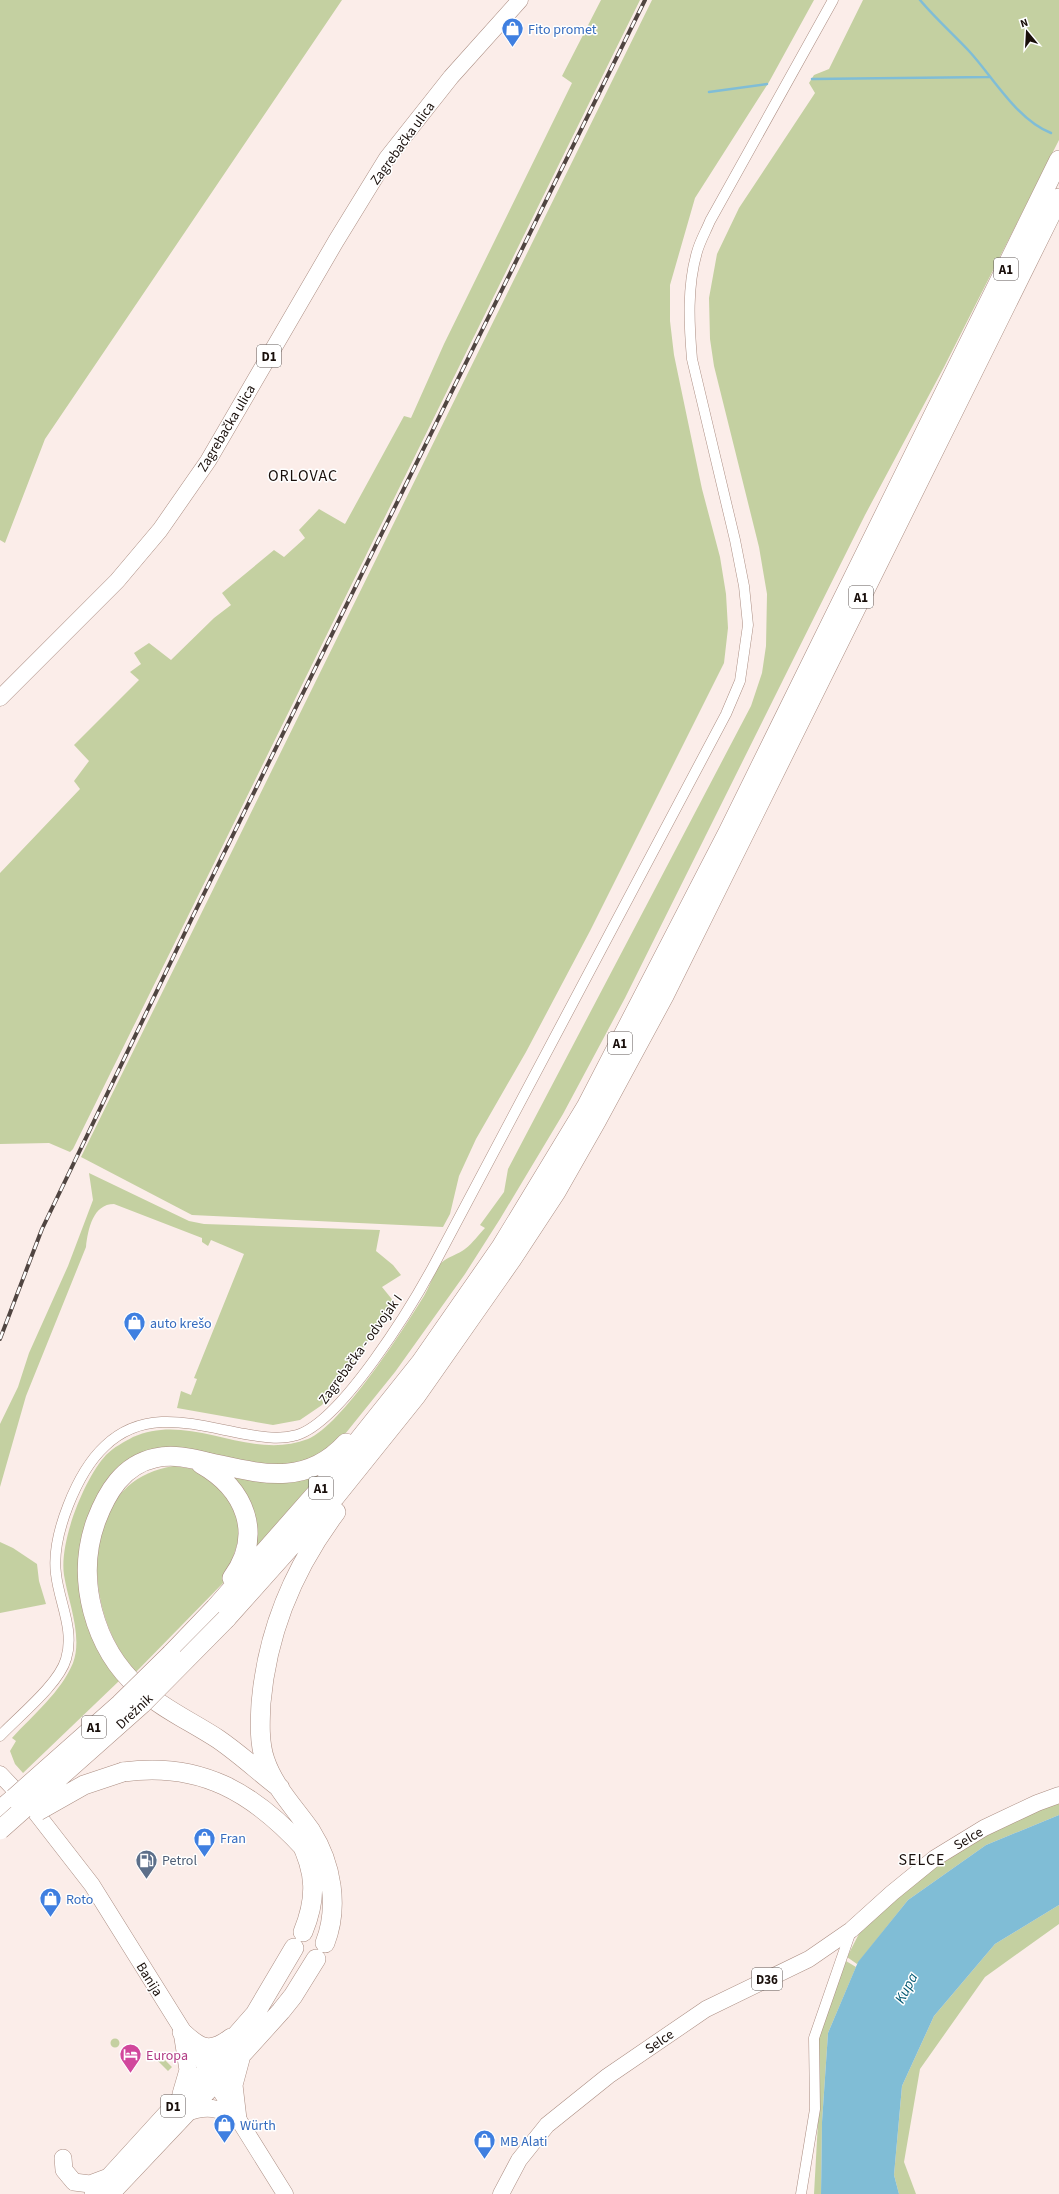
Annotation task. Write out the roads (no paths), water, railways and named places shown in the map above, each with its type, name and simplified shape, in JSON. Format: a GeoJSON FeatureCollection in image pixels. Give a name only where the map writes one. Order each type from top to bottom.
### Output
{"type":"FeatureCollection","features":[{"type":"Feature","properties":{"kind":"highway","name":"A1"},"geometry":{"type":"LineString","coordinates":[[221,1613],[421,1362],[505,1240],[594,1093],[732,825],[1059,160]]}},
{"type":"Feature","properties":{"kind":"highway","name":"A1"},"geometry":{"type":"LineString","coordinates":[[221,1613],[335,1497],[416,1396],[512,1259],[556,1192],[664,996],[1059,198]]}},
{"type":"Feature","properties":{"kind":"highway"},"geometry":{"type":"LineString","coordinates":[[280,1788],[217,1739],[150,1697],[130,1680],[118,1664],[103,1640],[90,1602],[88,1578],[91,1541],[102,1506],[112,1487],[127,1471],[145,1461],[165,1456],[191,1458],[251,1472],[270,1474],[286,1474],[316,1466],[330,1458],[342,1447],[399,1375],[421,1362]]}},
{"type":"Feature","properties":{"kind":"highway"},"geometry":{"type":"LineString","coordinates":[[210,2077],[242,2054],[281,2011],[320,1951],[333,1916],[330,1881],[325,1860],[311,1832],[280,1788],[264,1759],[261,1743],[260,1717],[268,1656],[288,1591],[304,1560],[332,1518],[410,1421],[416,1396]]}},
{"type":"Feature","properties":{"kind":"highway"},"geometry":{"type":"LineString","coordinates":[[191,1458],[216,1474],[228,1485],[238,1497],[244,1510],[247,1524],[248,1536],[240,1565],[217,1595],[221,1613]]}},
{"type":"Feature","properties":{"kind":"highway","name":"Drežnik"},"geometry":{"type":"LineString","coordinates":[[0,1810],[120,1704],[171,1654],[221,1613]]}},
{"type":"Feature","properties":{"kind":"highway","name":"Drežnik"},"geometry":{"type":"LineString","coordinates":[[0,1830],[142,1704],[221,1613]]}},
{"type":"Feature","properties":{"kind":"highway"},"geometry":{"type":"LineString","coordinates":[[210,2077],[265,1999],[311,1914],[313,1900],[311,1872],[305,1849],[283,1810],[250,1765]]}},
{"type":"Feature","properties":{"kind":"highway"},"geometry":{"type":"LineString","coordinates":[[0,1840],[58,1798],[84,1785],[123,1772],[162,1769],[200,1775],[220,1782],[262,1808],[305,1849]]}},
{"type":"Feature","properties":{"kind":"highway"},"geometry":{"type":"LineString","coordinates":[[182,2032],[193,2042],[208,2048],[225,2043],[244,2029]]}},
{"type":"Feature","properties":{"kind":"highway"},"geometry":{"type":"LineString","coordinates":[[182,2032],[187,2054],[188,2075],[181,2109],[195,2110],[211,2108],[228,2112],[237,2119]]}},
{"type":"Feature","properties":{"kind":"highway"},"geometry":{"type":"LineString","coordinates":[[237,2119],[233,2085],[235,2070],[242,2054]]}},
{"type":"Feature","properties":{"kind":"highway","name":"D1"},"geometry":{"type":"LineString","coordinates":[[93,2194],[110,2186],[210,2077]]}},
{"type":"Feature","properties":{"kind":"highway"},"geometry":{"type":"LineString","coordinates":[[63,2158],[64,2170],[67,2175],[79,2184],[110,2186]]}},
{"type":"Feature","properties":{"kind":"main road","name":"Zagrebačka ulica"},"geometry":{"type":"LineString","coordinates":[[0,698],[116,581],[160,530],[208,461],[336,241],[387,158],[451,77],[520,0]]}},
{"type":"Feature","properties":{"kind":"main road","name":"Banija"},"geometry":{"type":"LineString","coordinates":[[0,1774],[33,1809],[86,1877],[210,2077],[285,2194]]}},
{"type":"Feature","properties":{"kind":"main road","name":"Selce"},"geometry":{"type":"LineString","coordinates":[[501,2194],[519,2160],[547,2125],[608,2076],[706,2008],[809,1959],[851,1930],[892,1893],[935,1858],[984,1828],[1037,1803],[1059,1795]]}},
{"type":"Feature","properties":{"kind":"street","name":"Zagrebačka - odvojak I"},"geometry":{"type":"LineString","coordinates":[[0,1736],[55,1680],[66,1659],[69,1644],[67,1624],[55,1567],[58,1538],[75,1492],[100,1451],[128,1430],[161,1421],[178,1422],[270,1438],[297,1435],[315,1426],[339,1404],[385,1344],[420,1290],[711,747],[740,681],[748,625],[744,586],[692,359],[690,333],[693,275],[697,252],[710,221],[833,0]]}},
{"type":"Feature","properties":{"kind":"street","name":"Selce"},"geometry":{"type":"LineString","coordinates":[[801,2194],[815,2109],[814,2038],[851,1930]]}},
{"type":"Feature","properties":{"kind":"water","name":"Kupa"},"geometry":{"type":"Polygon","coordinates":[[[1059,1815],[1059,1905],[995,1944],[934,2016],[902,2086],[894,2175],[899,2194],[821,2194],[822,2122],[828,2033],[858,1962],[908,1900],[986,1845],[1059,1815]]]}},
{"type":"Feature","properties":{"kind":"waterway"},"geometry":{"type":"LineString","coordinates":[[920,0],[978,61],[1016,108],[1039,127],[1051,133]]}},
{"type":"Feature","properties":{"kind":"waterway"},"geometry":{"type":"LineString","coordinates":[[812,79],[989,77]]}},
{"type":"Feature","properties":{"kind":"waterway"},"geometry":{"type":"LineString","coordinates":[[709,92],[767,84]]}},
{"type":"Feature","properties":{"kind":"railway"},"geometry":{"type":"LineString","coordinates":[[0,1339],[42,1229],[192,918],[645,0]]}},
{"type":"Feature","properties":{"kind":"place","name":"Fito promet"},"geometry":{"type":"Point","coordinates":[512,48]}},
{"type":"Feature","properties":{"kind":"place","name":"auto krešo"},"geometry":{"type":"Point","coordinates":[135,1342]}},
{"type":"Feature","properties":{"kind":"place","name":"Fran"},"geometry":{"type":"Point","coordinates":[205,1858]}},
{"type":"Feature","properties":{"kind":"place","name":"Petrol"},"geometry":{"type":"Point","coordinates":[146,1880]}},
{"type":"Feature","properties":{"kind":"place","name":"Roto"},"geometry":{"type":"Point","coordinates":[50,1918]}},
{"type":"Feature","properties":{"kind":"place","name":"Europa"},"geometry":{"type":"Point","coordinates":[131,2074]}},
{"type":"Feature","properties":{"kind":"place","name":"Würth"},"geometry":{"type":"Point","coordinates":[224,2144]}},
{"type":"Feature","properties":{"kind":"place","name":"MB Alati"},"geometry":{"type":"Point","coordinates":[485,2160]}},
{"type":"Feature","properties":{"kind":"district","name":"ORLOVAC"},"geometry":{"type":"Point","coordinates":[303,475]}},
{"type":"Feature","properties":{"kind":"district","name":"SELCE"},"geometry":{"type":"Point","coordinates":[922,1859]}}]}
